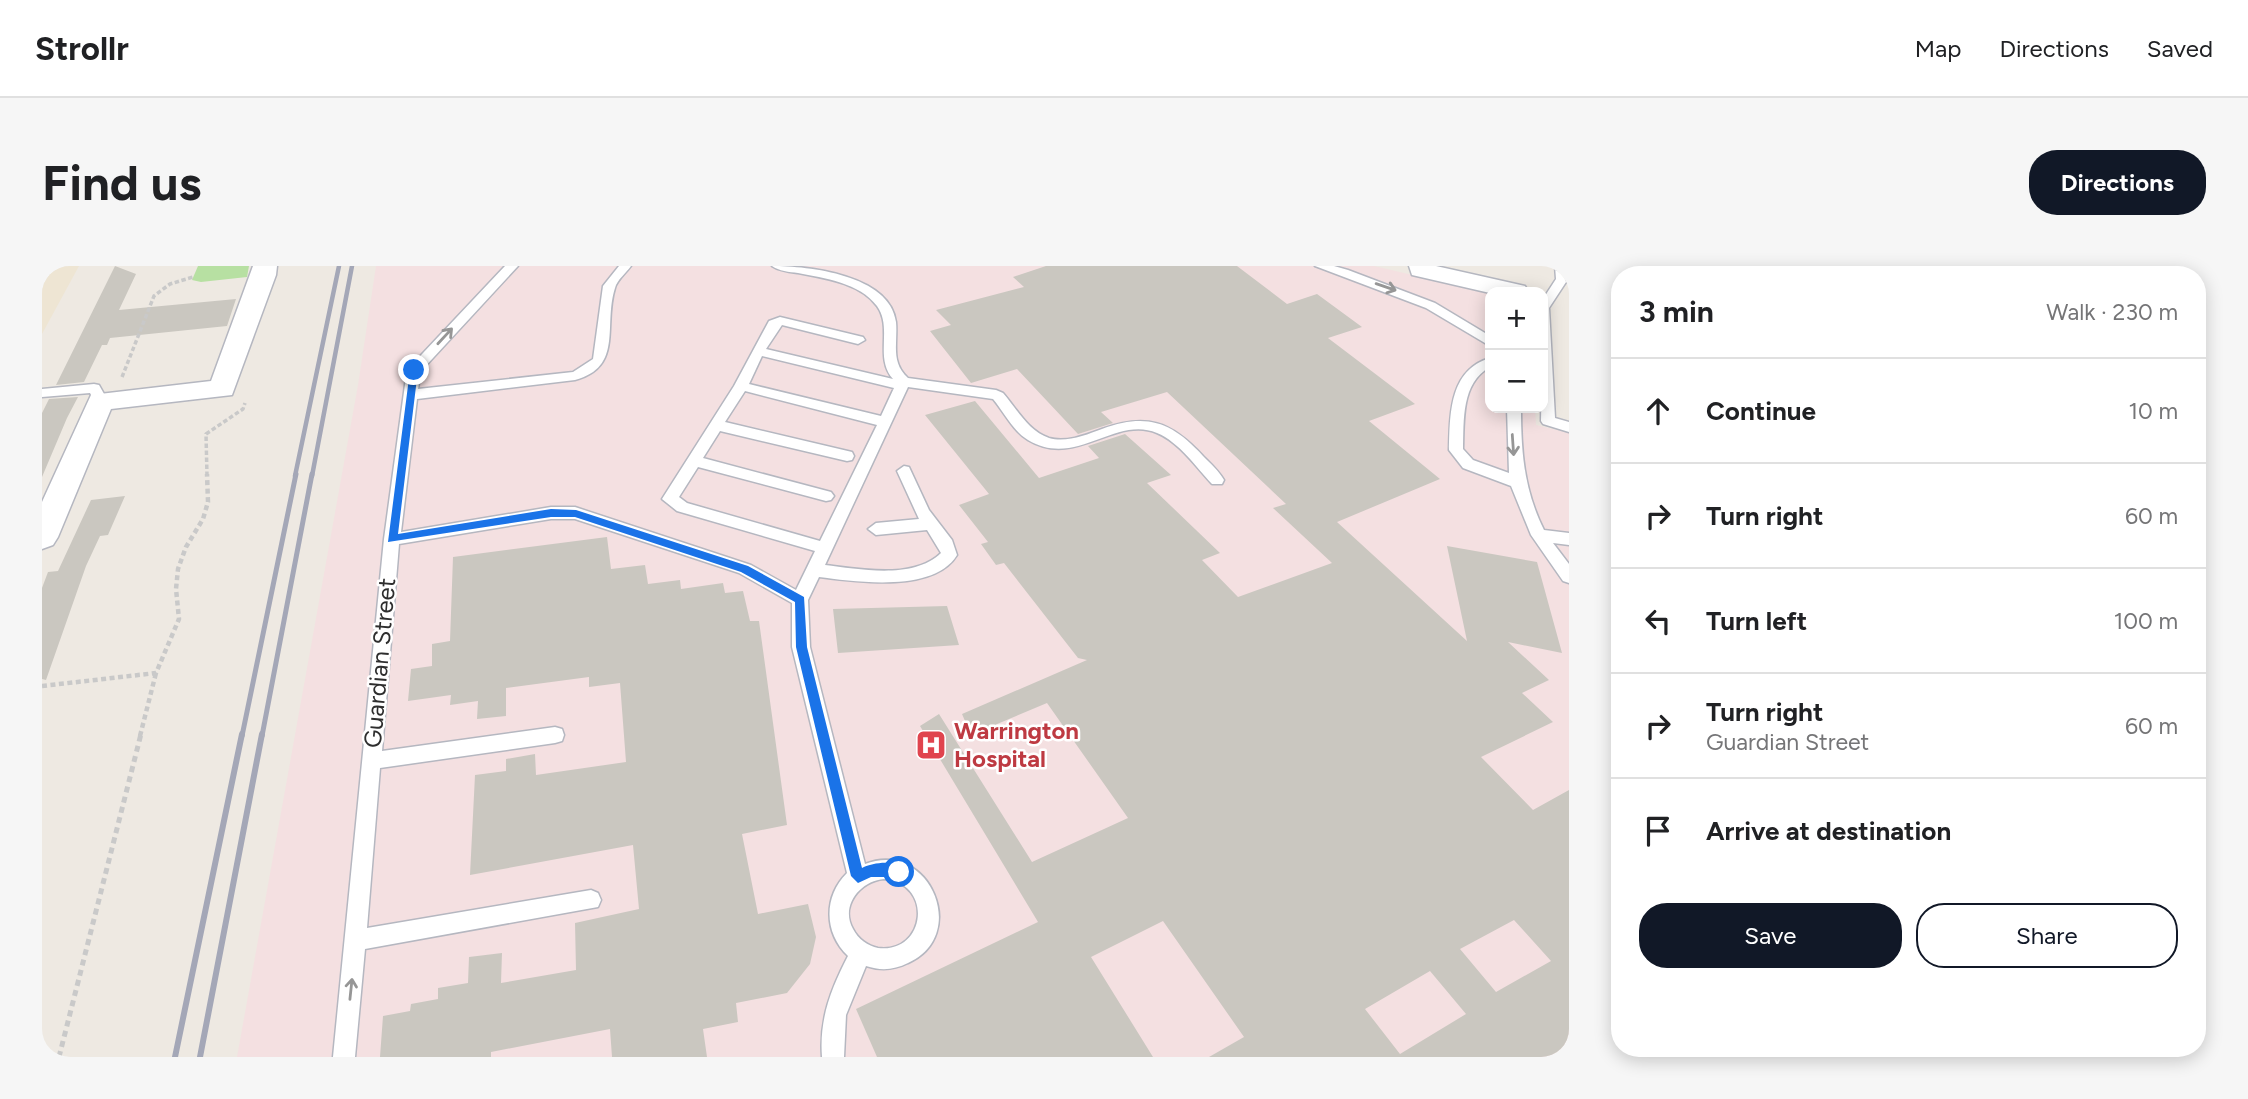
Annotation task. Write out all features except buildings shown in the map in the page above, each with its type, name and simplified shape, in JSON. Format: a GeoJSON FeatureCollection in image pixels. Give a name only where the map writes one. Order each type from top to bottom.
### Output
{"type":"FeatureCollection","features":[{"type":"Feature","properties":{"kind":"street"},"geometry":{"type":"LineString","coordinates":[[42,537],[107,401],[222,389],[265,266]]}},
{"type":"Feature","properties":{"kind":"street"},"geometry":{"type":"LineString","coordinates":[[1422,266],[1421,270],[1498,287]]}},
{"type":"Feature","properties":{"kind":"lane","name":"Guardian Street"},"geometry":{"type":"LineString","coordinates":[[344,1057],[392,539],[414,370],[512,266]]}},
{"type":"Feature","properties":{"kind":"lane"},"geometry":{"type":"LineString","coordinates":[[409,395],[575,376],[587,371],[599,361],[609,286],[625,266]]}},
{"type":"Feature","properties":{"kind":"lane"},"geometry":{"type":"LineString","coordinates":[[778,266],[826,271],[870,293],[882,303],[889,318],[890,368],[903,384]]}},
{"type":"Feature","properties":{"kind":"lane"},"geometry":{"type":"LineString","coordinates":[[1321,266],[1403,293],[1435,307],[1485,339]]}},
{"type":"Feature","properties":{"kind":"lane"},"geometry":{"type":"LineString","coordinates":[[1561,266],[1562,279],[1543,309],[1548,421],[1569,427]]}},
{"type":"Feature","properties":{"kind":"lane"},"geometry":{"type":"LineString","coordinates":[[825,548],[682,507],[670,499],[718,425],[774,324],[780,321],[858,340]]}},
{"type":"Feature","properties":{"kind":"lane"},"geometry":{"type":"LineString","coordinates":[[758,351],[903,384],[999,396],[1031,435],[1056,445],[1070,444],[1131,424],[1144,424],[1171,434],[1217,480]]}},
{"type":"Feature","properties":{"kind":"lane"},"geometry":{"type":"LineString","coordinates":[[1485,364],[1479,366],[1465,381],[1459,393],[1456,450],[1468,464],[1517,482]]}},
{"type":"Feature","properties":{"kind":"lane"},"geometry":{"type":"LineString","coordinates":[[858,876],[801,647],[800,600],[903,384]]}},
{"type":"Feature","properties":{"kind":"lane"},"geometry":{"type":"LineString","coordinates":[[741,386],[885,422]]}},
{"type":"Feature","properties":{"kind":"lane"},"geometry":{"type":"LineString","coordinates":[[42,393],[94,388],[107,401]]}},
{"type":"Feature","properties":{"kind":"lane"},"geometry":{"type":"LineString","coordinates":[[1514,413],[1512,442],[1519,494],[1539,535],[1569,577]]}},
{"type":"Feature","properties":{"kind":"lane"},"geometry":{"type":"LineString","coordinates":[[718,425],[847,456]]}},
{"type":"Feature","properties":{"kind":"lane"},"geometry":{"type":"LineString","coordinates":[[696,461],[826,496]]}},
{"type":"Feature","properties":{"kind":"lane"},"geometry":{"type":"LineString","coordinates":[[814,570],[864,576],[923,572],[944,563],[949,555],[946,544],[922,512],[904,471]]}},
{"type":"Feature","properties":{"kind":"lane"},"geometry":{"type":"LineString","coordinates":[[392,539],[551,513],[576,513],[745,569],[800,600]]}},
{"type":"Feature","properties":{"kind":"lane"},"geometry":{"type":"LineString","coordinates":[[876,529],[930,524]]}},
{"type":"Feature","properties":{"kind":"lane"},"geometry":{"type":"LineString","coordinates":[[1539,535],[1569,538]]}},
{"type":"Feature","properties":{"kind":"lane"},"geometry":{"type":"LineString","coordinates":[[371,761],[555,735]]}},
{"type":"Feature","properties":{"kind":"lane"},"geometry":{"type":"LineString","coordinates":[[871,870],[899,872],[922,891],[930,919],[926,934],[918,946],[892,959],[876,958],[862,952],[850,942],[842,928],[839,914],[841,899],[847,887],[858,876],[871,870]]}},
{"type":"Feature","properties":{"kind":"lane"},"geometry":{"type":"LineString","coordinates":[[356,940],[591,900]]}},
{"type":"Feature","properties":{"kind":"lane"},"geometry":{"type":"LineString","coordinates":[[833,1057],[830,1035],[834,1009],[862,952]]}},
{"type":"Feature","properties":{"kind":"path"},"geometry":{"type":"LineString","coordinates":[[107,401],[154,296],[170,285],[193,277]]}},
{"type":"Feature","properties":{"kind":"path"},"geometry":{"type":"LineString","coordinates":[[59,1057],[156,673],[179,619],[176,589],[178,569],[186,547],[203,519],[208,502],[206,434],[243,409],[247,396]]}},
{"type":"Feature","properties":{"kind":"path"},"geometry":{"type":"LineString","coordinates":[[42,686],[156,673]]}},
{"type":"Feature","properties":{"kind":"shaded area"},"geometry":{"type":"Polygon","coordinates":[[[42,266],[79,266],[42,334],[42,266]]]}},
{"type":"Feature","properties":{"kind":"shaded area","name":"Warrington Hospital"},"geometry":{"type":"Polygon","coordinates":[[[376,266],[1374,266],[1485,292],[1485,413],[1535,413],[1536,425],[1569,433],[1569,1057],[237,1057],[358,385],[376,266]]]}},
{"type":"Feature","properties":{"kind":"green space"},"geometry":{"type":"Polygon","coordinates":[[[198,266],[249,266],[247,277],[201,282],[192,280],[198,266]]]}},
{"type":"Feature","properties":{"kind":"railway"},"geometry":{"type":"LineString","coordinates":[[295,476],[339,266]]}},
{"type":"Feature","properties":{"kind":"railway"},"geometry":{"type":"LineString","coordinates":[[312,476],[352,266]]}},
{"type":"Feature","properties":{"kind":"railway"},"geometry":{"type":"LineString","coordinates":[[242,736],[296,474]]}},
{"type":"Feature","properties":{"kind":"railway"},"geometry":{"type":"LineString","coordinates":[[262,736],[312,474]]}},
{"type":"Feature","properties":{"kind":"railway"},"geometry":{"type":"LineString","coordinates":[[175,1057],[242,734]]}},
{"type":"Feature","properties":{"kind":"railway"},"geometry":{"type":"LineString","coordinates":[[200,1057],[262,734]]}},
{"type":"Feature","properties":{"kind":"place","name":"Warrington Hospital"},"geometry":{"type":"Point","coordinates":[931,745]}},
{"type":"Feature","properties":{"kind":"route"},"geometry":{"type":"LineString","coordinates":[[414,370],[392,539],[551,513],[576,513],[745,569],[800,600],[801,647],[858,876],[871,870],[899,872]]}}]}
